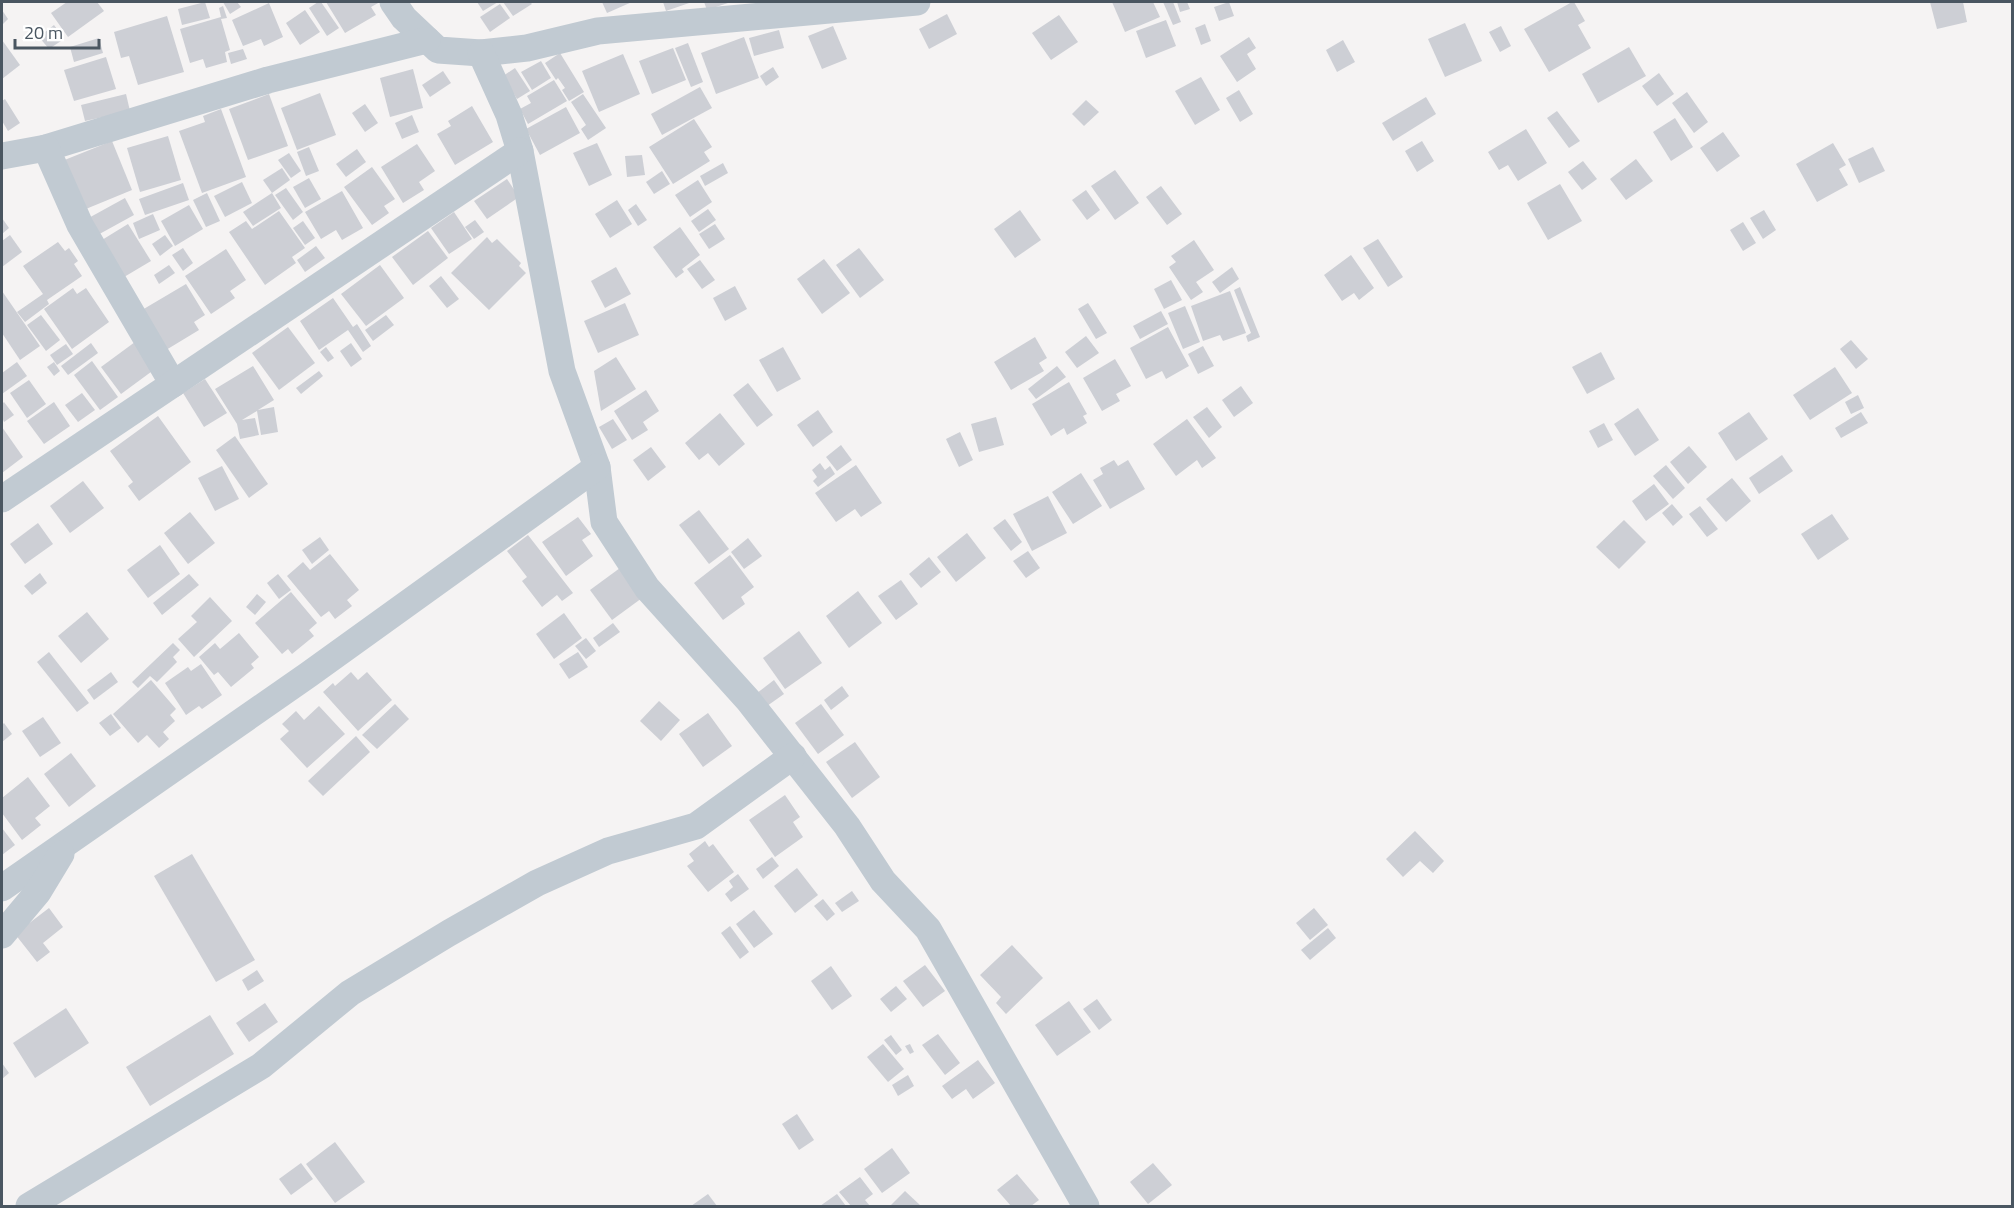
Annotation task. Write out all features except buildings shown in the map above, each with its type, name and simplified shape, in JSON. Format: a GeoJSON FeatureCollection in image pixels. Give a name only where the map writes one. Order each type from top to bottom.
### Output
{"type":"FeatureCollection","features":[{"type":"Feature","properties":{"kind":"street"},"geometry":{"type":"LineString","coordinates":[[393,2],[404,18],[438,50],[481,53],[527,48],[598,31],[820,6],[917,2]]}},
{"type":"Feature","properties":{"kind":"street"},"geometry":{"type":"LineString","coordinates":[[2,156],[46,148],[268,80],[427,40]]}},
{"type":"Feature","properties":{"kind":"street"},"geometry":{"type":"LineString","coordinates":[[481,53],[509,115],[520,151],[562,371],[597,467],[604,522],[647,588],[748,700],[848,825],[883,881],[928,929],[1086,1206]]}},
{"type":"Feature","properties":{"kind":"street"},"geometry":{"type":"LineString","coordinates":[[46,148],[80,225],[173,384]]}},
{"type":"Feature","properties":{"kind":"street"},"geometry":{"type":"LineString","coordinates":[[2,499],[520,151]]}},
{"type":"Feature","properties":{"kind":"street"},"geometry":{"type":"LineString","coordinates":[[2,888],[308,675],[597,467]]}},
{"type":"Feature","properties":{"kind":"street"},"geometry":{"type":"LineString","coordinates":[[29,1206],[261,1065],[350,993],[449,933],[537,883],[608,851],[696,826],[793,756]]}},
{"type":"Feature","properties":{"kind":"street"},"geometry":{"type":"LineString","coordinates":[[2,935],[38,892],[68,843]]}}]}
